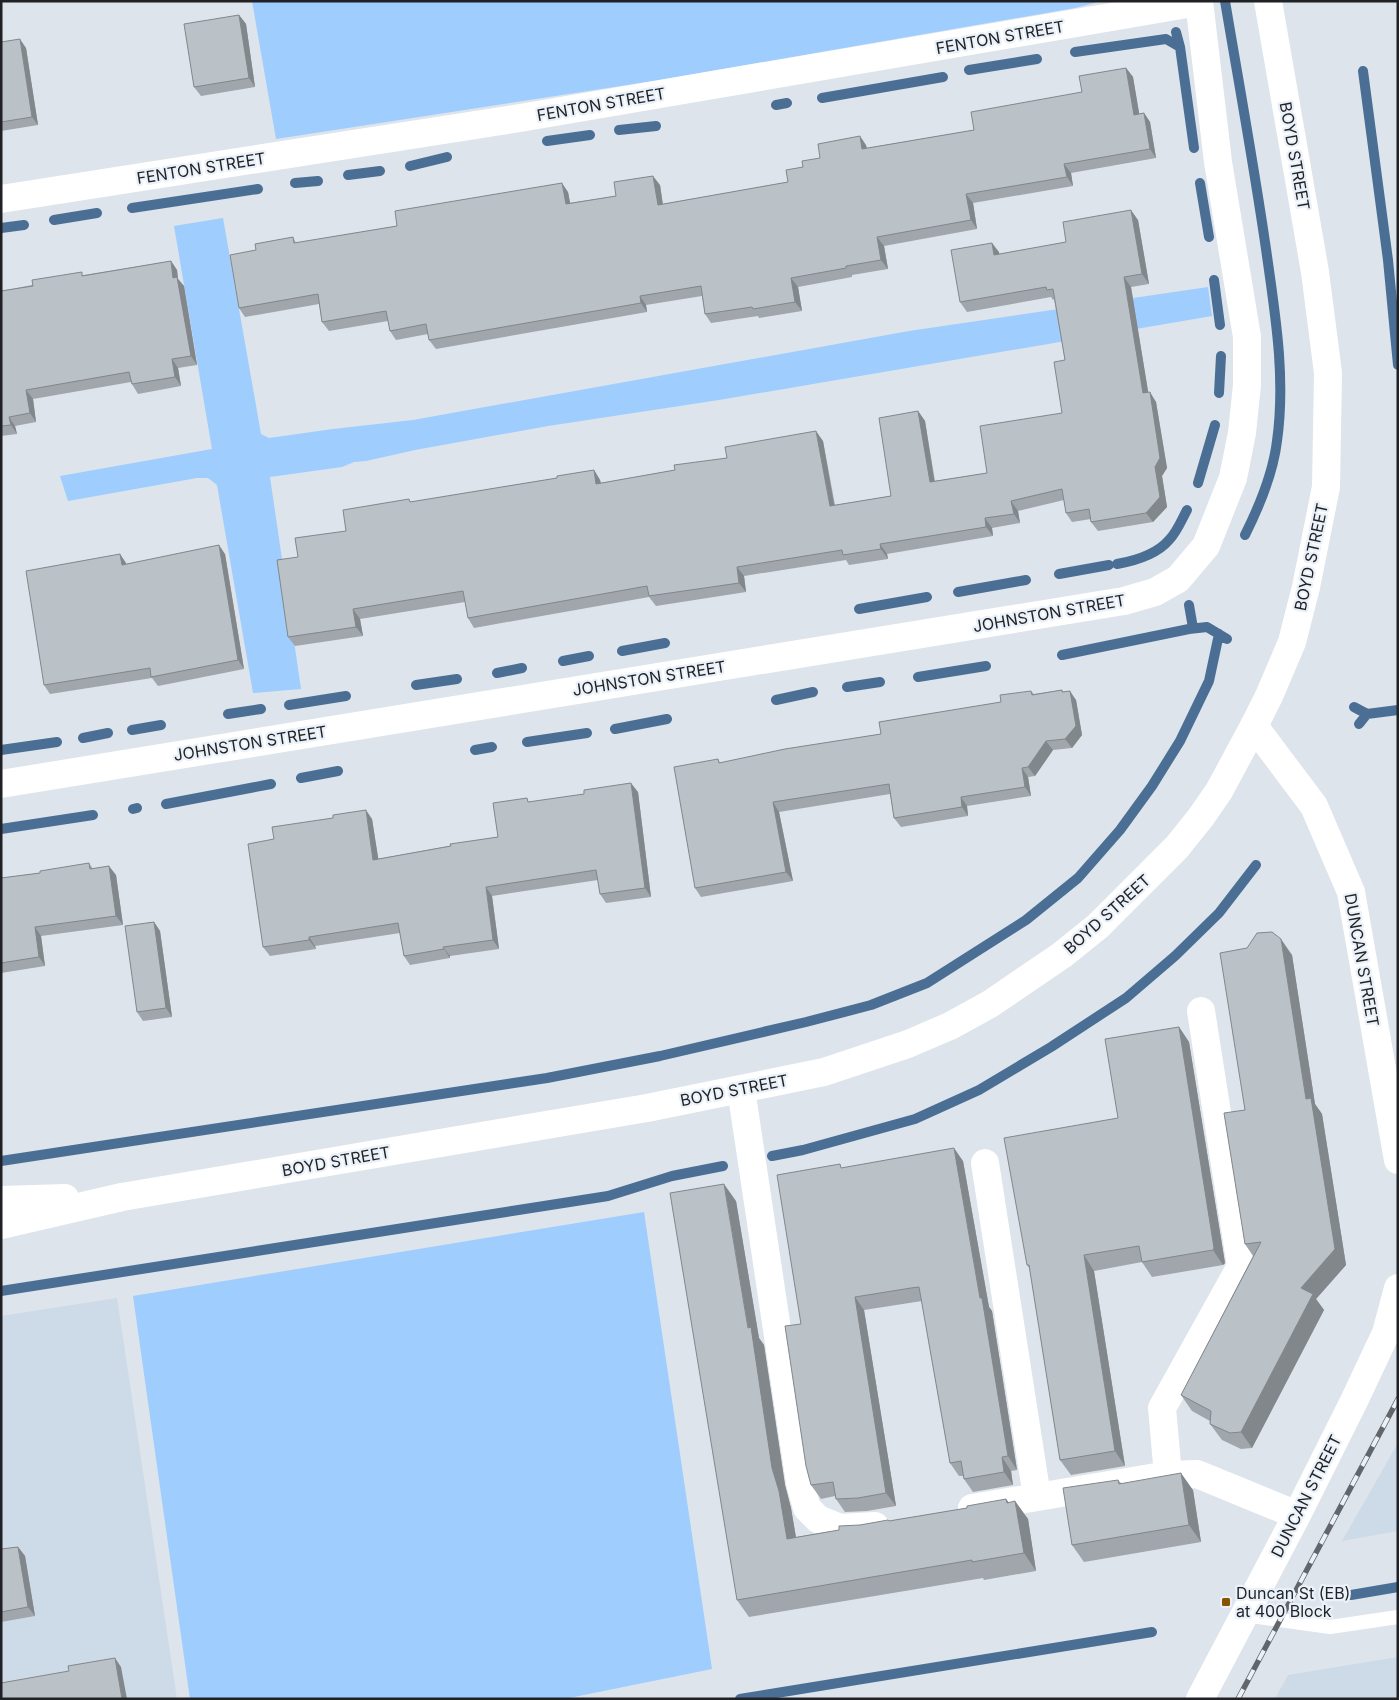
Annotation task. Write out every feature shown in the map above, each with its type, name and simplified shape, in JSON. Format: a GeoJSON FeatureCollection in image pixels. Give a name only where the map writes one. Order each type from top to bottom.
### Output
{"type":"FeatureCollection","features":[{"type":"Feature","properties":{"kind":"street","name":"BOYD STREET"},"geometry":{"type":"LineString","coordinates":[[1,1225],[122,1197],[647,1108],[824,1072],[908,1044],[950,1026],[990,1004],[1062,956],[1098,926],[1177,847],[1201,817],[1219,791],[1270,696],[1292,642],[1306,587],[1326,487],[1329,381],[1315,272],[1268,1]]}},
{"type":"Feature","properties":{"kind":"street","name":"FENTON STREET"},"geometry":{"type":"LineString","coordinates":[[1,199],[520,118],[1199,2]]}},
{"type":"Feature","properties":{"kind":"street","name":"JOHNSTON STREET"},"geometry":{"type":"LineString","coordinates":[[1,784],[1124,601],[1155,592],[1178,579],[1206,546],[1233,478],[1242,433],[1247,385],[1247,337],[1218,162],[1199,2]]}},
{"type":"Feature","properties":{"kind":"street","name":"DUNCAN STREET"},"geometry":{"type":"LineString","coordinates":[[1254,726],[1314,806],[1351,892],[1398,1160]]}},
{"type":"Feature","properties":{"kind":"street"},"geometry":{"type":"LineString","coordinates":[[1168,1475],[1162,1408],[1241,1266],[1202,1011]]}},
{"type":"Feature","properties":{"kind":"street"},"geometry":{"type":"LineString","coordinates":[[741,1089],[800,1483],[807,1508],[818,1519],[840,1528],[869,1527],[896,1522]]}},
{"type":"Feature","properties":{"kind":"street"},"geometry":{"type":"LineString","coordinates":[[985,1163],[1037,1497]]}},
{"type":"Feature","properties":{"kind":"street","name":"BOYD STREET"},"geometry":{"type":"LineString","coordinates":[[1,1200],[122,1197]]}},
{"type":"Feature","properties":{"kind":"street","name":"DUNCAN STREET"},"geometry":{"type":"LineString","coordinates":[[1200,1699],[1354,1402],[1392,1338],[1398,1288]]}},
{"type":"Feature","properties":{"kind":"street"},"geometry":{"type":"LineString","coordinates":[[950,1511],[1168,1475],[1197,1474],[1297,1515]]}},
{"type":"Feature","properties":{"kind":"lane"},"geometry":{"type":"LineString","coordinates":[[1244,1615],[1330,1627],[1398,1617]]}},
{"type":"Feature","properties":{"kind":"shaded area"},"geometry":{"type":"Polygon","coordinates":[[[252,1],[1102,1],[1075,8],[653,81],[276,139],[252,1]]]}},
{"type":"Feature","properties":{"kind":"shaded area"},"geometry":{"type":"Polygon","coordinates":[[[223,218],[261,434],[269,438],[413,420],[909,331],[1208,287],[1212,316],[719,400],[548,426],[354,462],[342,467],[270,477],[301,689],[253,693],[217,485],[208,478],[197,478],[68,501],[60,476],[212,449],[174,226],[223,218]]]}},
{"type":"Feature","properties":{"kind":"shaded area"},"geometry":{"type":"Polygon","coordinates":[[[644,1212],[712,1669],[564,1699],[190,1699],[133,1296],[644,1212]]]}},
{"type":"Feature","properties":{"kind":"shaded area"},"geometry":{"type":"Polygon","coordinates":[[[117,1298],[177,1699],[1,1699],[1,1316],[117,1298]]]}},
{"type":"Feature","properties":{"kind":"shaded area"},"geometry":{"type":"Polygon","coordinates":[[[1398,1443],[1398,1531],[1342,1541],[1398,1443]]]}},
{"type":"Feature","properties":{"kind":"shaded area"},"geometry":{"type":"Polygon","coordinates":[[[1398,1657],[1398,1699],[1275,1699],[1288,1675],[1398,1657]]]}},
{"type":"Feature","properties":{"kind":"building"},"geometry":{"type":"Polygon","coordinates":[[[239,15],[249,78],[194,87],[184,24],[239,15]]]}},
{"type":"Feature","properties":{"kind":"building"},"geometry":{"type":"Polygon","coordinates":[[[20,39],[32,117],[1,122],[1,42],[20,39]]]}},
{"type":"Feature","properties":{"kind":"building"},"geometry":{"type":"Polygon","coordinates":[[[1126,68],[1134,115],[1144,113],[1150,149],[1064,164],[1067,177],[966,194],[971,220],[877,237],[881,260],[791,278],[795,302],[705,314],[701,286],[640,296],[641,303],[429,340],[426,324],[390,331],[386,311],[322,322],[318,294],[239,308],[230,255],[256,250],[255,244],[293,237],[294,243],[397,226],[395,211],[562,183],[566,204],[616,196],[614,182],[653,176],[658,205],[788,182],[786,170],[803,167],[802,161],[820,158],[818,144],[860,136],[862,149],[974,130],[971,112],[1082,92],[1079,76],[1126,68]]]}},
{"type":"Feature","properties":{"kind":"building"},"geometry":{"type":"Polygon","coordinates":[[[1131,210],[1142,274],[1124,277],[1143,393],[1150,392],[1160,458],[1155,467],[1160,497],[1146,513],[1091,522],[1089,509],[1066,513],[1062,489],[1011,501],[1014,514],[985,518],[986,527],[880,544],[881,549],[843,555],[842,550],[737,567],[739,583],[649,596],[647,586],[468,618],[463,591],[353,609],[356,627],[288,637],[277,560],[298,557],[295,538],[346,531],[343,510],[409,499],[410,502],[557,478],[557,476],[594,470],[596,484],[675,470],[674,465],[727,458],[725,447],[816,431],[830,506],[891,496],[879,418],[918,411],[930,482],[987,473],[980,426],[1062,413],[1054,362],[1065,360],[1053,289],[1047,290],[1046,287],[960,302],[951,250],[992,243],[994,255],[1066,242],[1063,222],[1131,210]]]}},
{"type":"Feature","properties":{"kind":"building"},"geometry":{"type":"Polygon","coordinates":[[[171,261],[173,278],[177,277],[191,356],[172,359],[175,377],[132,384],[129,372],[26,390],[30,413],[9,417],[11,425],[1,426],[1,291],[33,286],[32,280],[82,272],[82,276],[171,261]]]}},
{"type":"Feature","properties":{"kind":"building"},"geometry":{"type":"Polygon","coordinates":[[[219,545],[238,660],[151,677],[150,668],[44,685],[26,571],[120,554],[122,565],[219,545]]]}},
{"type":"Feature","properties":{"kind":"building"},"geometry":{"type":"Polygon","coordinates":[[[1062,690],[1062,692],[1070,691],[1076,726],[1065,739],[1046,741],[1028,767],[1022,768],[1025,787],[961,797],[962,807],[894,818],[889,784],[773,802],[786,872],[695,888],[674,767],[718,759],[719,763],[785,749],[881,734],[879,722],[1001,702],[1000,695],[1031,691],[1032,695],[1062,690]]]}},
{"type":"Feature","properties":{"kind":"building"},"geometry":{"type":"Polygon","coordinates":[[[631,783],[645,888],[600,894],[596,870],[486,887],[493,940],[443,947],[444,949],[404,956],[398,923],[309,937],[309,940],[263,947],[248,844],[274,839],[272,827],[333,818],[333,815],[366,810],[373,860],[451,846],[450,844],[498,837],[493,803],[527,798],[528,802],[584,794],[584,790],[631,783]]]}},
{"type":"Feature","properties":{"kind":"building"},"geometry":{"type":"Polygon","coordinates":[[[89,863],[90,869],[109,866],[116,916],[35,927],[39,957],[1,963],[1,878],[40,873],[40,871],[89,863]]]}},
{"type":"Feature","properties":{"kind":"building"},"geometry":{"type":"Polygon","coordinates":[[[154,922],[166,1008],[137,1012],[125,926],[154,922]]]}},
{"type":"Feature","properties":{"kind":"building"},"geometry":{"type":"Polygon","coordinates":[[[1272,932],[1281,939],[1306,1099],[1311,1098],[1335,1249],[1301,1288],[1313,1294],[1241,1432],[1230,1433],[1210,1424],[1211,1411],[1181,1395],[1261,1242],[1245,1244],[1224,1113],[1245,1110],[1220,953],[1247,948],[1257,933],[1272,932]]]}},
{"type":"Feature","properties":{"kind":"building"},"geometry":{"type":"Polygon","coordinates":[[[1179,1027],[1214,1248],[1213,1250],[1142,1262],[1139,1246],[1084,1255],[1115,1451],[1060,1460],[1029,1265],[1027,1265],[1004,1138],[1118,1118],[1105,1039],[1179,1027]]]}},
{"type":"Feature","properties":{"kind":"building"},"geometry":{"type":"Polygon","coordinates":[[[954,1148],[980,1298],[982,1298],[1008,1456],[1002,1457],[1004,1472],[964,1479],[961,1461],[950,1463],[919,1287],[855,1297],[886,1493],[858,1498],[836,1499],[833,1482],[811,1485],[806,1466],[785,1326],[801,1324],[777,1175],[840,1164],[841,1168],[954,1148]]]}},
{"type":"Feature","properties":{"kind":"building"},"geometry":{"type":"Polygon","coordinates":[[[724,1184],[748,1328],[751,1327],[772,1468],[779,1491],[787,1539],[839,1530],[839,1526],[889,1521],[967,1508],[967,1506],[1006,1499],[1007,1503],[1015,1501],[1024,1553],[737,1600],[670,1193],[724,1184]]]}},
{"type":"Feature","properties":{"kind":"building"},"geometry":{"type":"Polygon","coordinates":[[[1181,1473],[1189,1525],[1072,1545],[1063,1488],[1118,1480],[1119,1484],[1181,1473]]]}},
{"type":"Feature","properties":{"kind":"building"},"geometry":{"type":"Polygon","coordinates":[[[18,1547],[28,1607],[1,1612],[1,1549],[18,1547]]]}},
{"type":"Feature","properties":{"kind":"building"},"geometry":{"type":"Polygon","coordinates":[[[115,1658],[122,1699],[1,1699],[1,1683],[69,1671],[68,1666],[115,1658]]]}},
{"type":"Feature","properties":{"kind":"waterway"},"geometry":{"type":"LineString","coordinates":[[1225,1],[1266,249],[1276,321],[1280,369],[1279,417],[1275,453],[1265,489],[1245,535]]}},
{"type":"Feature","properties":{"kind":"waterway"},"geometry":{"type":"LineString","coordinates":[[1176,32],[1180,47],[1194,148]]}},
{"type":"Feature","properties":{"kind":"waterway"},"geometry":{"type":"LineString","coordinates":[[1075,52],[1166,39],[1180,47]]}},
{"type":"Feature","properties":{"kind":"waterway"},"geometry":{"type":"LineString","coordinates":[[969,70],[1037,59]]}},
{"type":"Feature","properties":{"kind":"waterway"},"geometry":{"type":"LineString","coordinates":[[1363,71],[1388,260],[1398,365]]}},
{"type":"Feature","properties":{"kind":"waterway"},"geometry":{"type":"LineString","coordinates":[[822,98],[943,77]]}},
{"type":"Feature","properties":{"kind":"waterway"},"geometry":{"type":"LineString","coordinates":[[776,105],[787,103]]}},
{"type":"Feature","properties":{"kind":"waterway"},"geometry":{"type":"LineString","coordinates":[[619,130],[656,126]]}},
{"type":"Feature","properties":{"kind":"waterway"},"geometry":{"type":"LineString","coordinates":[[547,141],[590,135]]}},
{"type":"Feature","properties":{"kind":"waterway"},"geometry":{"type":"LineString","coordinates":[[410,166],[447,157]]}},
{"type":"Feature","properties":{"kind":"waterway"},"geometry":{"type":"LineString","coordinates":[[348,175],[380,171]]}},
{"type":"Feature","properties":{"kind":"waterway"},"geometry":{"type":"LineString","coordinates":[[295,183],[318,181]]}},
{"type":"Feature","properties":{"kind":"waterway"},"geometry":{"type":"LineString","coordinates":[[1200,183],[1209,237]]}},
{"type":"Feature","properties":{"kind":"waterway"},"geometry":{"type":"LineString","coordinates":[[132,208],[258,189]]}},
{"type":"Feature","properties":{"kind":"waterway"},"geometry":{"type":"LineString","coordinates":[[54,220],[97,213]]}},
{"type":"Feature","properties":{"kind":"waterway"},"geometry":{"type":"LineString","coordinates":[[1,228],[24,225]]}},
{"type":"Feature","properties":{"kind":"waterway"},"geometry":{"type":"LineString","coordinates":[[1214,280],[1220,325]]}},
{"type":"Feature","properties":{"kind":"waterway"},"geometry":{"type":"LineString","coordinates":[[1219,393],[1221,356]]}},
{"type":"Feature","properties":{"kind":"waterway"},"geometry":{"type":"LineString","coordinates":[[1198,483],[1215,425]]}},
{"type":"Feature","properties":{"kind":"waterway"},"geometry":{"type":"LineString","coordinates":[[1117,564],[1145,556],[1164,545],[1174,533],[1187,510]]}},
{"type":"Feature","properties":{"kind":"waterway"},"geometry":{"type":"LineString","coordinates":[[1059,574],[1109,565]]}},
{"type":"Feature","properties":{"kind":"waterway"},"geometry":{"type":"LineString","coordinates":[[958,592],[1026,580]]}},
{"type":"Feature","properties":{"kind":"waterway"},"geometry":{"type":"LineString","coordinates":[[859,609],[927,597]]}},
{"type":"Feature","properties":{"kind":"waterway"},"geometry":{"type":"LineString","coordinates":[[1189,605],[1193,628]]}},
{"type":"Feature","properties":{"kind":"waterway"},"geometry":{"type":"LineString","coordinates":[[1062,655],[1207,627],[1227,639]]}},
{"type":"Feature","properties":{"kind":"waterway"},"geometry":{"type":"LineString","coordinates":[[1,1161],[547,1078],[660,1056],[806,1022],[871,1005],[927,983],[1026,920],[1078,878],[1120,830],[1152,786],[1180,741],[1209,681],[1219,634]]}},
{"type":"Feature","properties":{"kind":"waterway"},"geometry":{"type":"LineString","coordinates":[[622,651],[665,643]]}},
{"type":"Feature","properties":{"kind":"waterway"},"geometry":{"type":"LineString","coordinates":[[563,661],[589,656]]}},
{"type":"Feature","properties":{"kind":"waterway"},"geometry":{"type":"LineString","coordinates":[[918,677],[986,666]]}},
{"type":"Feature","properties":{"kind":"waterway"},"geometry":{"type":"LineString","coordinates":[[497,673],[522,668]]}},
{"type":"Feature","properties":{"kind":"waterway"},"geometry":{"type":"LineString","coordinates":[[416,685],[457,679]]}},
{"type":"Feature","properties":{"kind":"waterway"},"geometry":{"type":"LineString","coordinates":[[847,687],[880,682]]}},
{"type":"Feature","properties":{"kind":"waterway"},"geometry":{"type":"LineString","coordinates":[[776,700],[813,692]]}},
{"type":"Feature","properties":{"kind":"waterway"},"geometry":{"type":"LineString","coordinates":[[289,705],[346,696]]}},
{"type":"Feature","properties":{"kind":"waterway"},"geometry":{"type":"LineString","coordinates":[[1354,707],[1367,714],[1398,710]]}},
{"type":"Feature","properties":{"kind":"waterway"},"geometry":{"type":"LineString","coordinates":[[228,714],[261,709]]}},
{"type":"Feature","properties":{"kind":"waterway"},"geometry":{"type":"LineString","coordinates":[[1359,724],[1367,714]]}},
{"type":"Feature","properties":{"kind":"waterway"},"geometry":{"type":"LineString","coordinates":[[615,729],[667,719]]}},
{"type":"Feature","properties":{"kind":"waterway"},"geometry":{"type":"LineString","coordinates":[[132,730],[161,725]]}},
{"type":"Feature","properties":{"kind":"waterway"},"geometry":{"type":"LineString","coordinates":[[83,738],[108,733]]}},
{"type":"Feature","properties":{"kind":"waterway"},"geometry":{"type":"LineString","coordinates":[[527,742],[587,733]]}},
{"type":"Feature","properties":{"kind":"waterway"},"geometry":{"type":"LineString","coordinates":[[1,750],[57,742]]}},
{"type":"Feature","properties":{"kind":"waterway"},"geometry":{"type":"LineString","coordinates":[[475,750],[492,747]]}},
{"type":"Feature","properties":{"kind":"waterway"},"geometry":{"type":"LineString","coordinates":[[301,778],[338,771]]}},
{"type":"Feature","properties":{"kind":"waterway"},"geometry":{"type":"LineString","coordinates":[[166,804],[271,784]]}},
{"type":"Feature","properties":{"kind":"waterway"},"geometry":{"type":"LineString","coordinates":[[133,809],[137,808]]}},
{"type":"Feature","properties":{"kind":"waterway"},"geometry":{"type":"LineString","coordinates":[[1,829],[93,815]]}},
{"type":"Feature","properties":{"kind":"waterway"},"geometry":{"type":"LineString","coordinates":[[772,1156],[803,1150],[915,1119],[979,1090],[1051,1047],[1126,998],[1175,956],[1219,913],[1256,865]]}},
{"type":"Feature","properties":{"kind":"waterway"},"geometry":{"type":"LineString","coordinates":[[1,1291],[608,1196],[672,1176],[723,1166]]}},
{"type":"Feature","properties":{"kind":"waterway"},"geometry":{"type":"LineString","coordinates":[[1351,1595],[1398,1587]]}},
{"type":"Feature","properties":{"kind":"waterway"},"geometry":{"type":"LineString","coordinates":[[740,1699],[1152,1632]]}},
{"type":"Feature","properties":{"kind":"railway"},"geometry":{"type":"LineString","coordinates":[[1238,1699],[1398,1399]]}},
{"type":"Feature","properties":{"kind":"place","name":"Duncan St (EB) at 400 Block"},"geometry":{"type":"Point","coordinates":[1226,1602]}}]}
